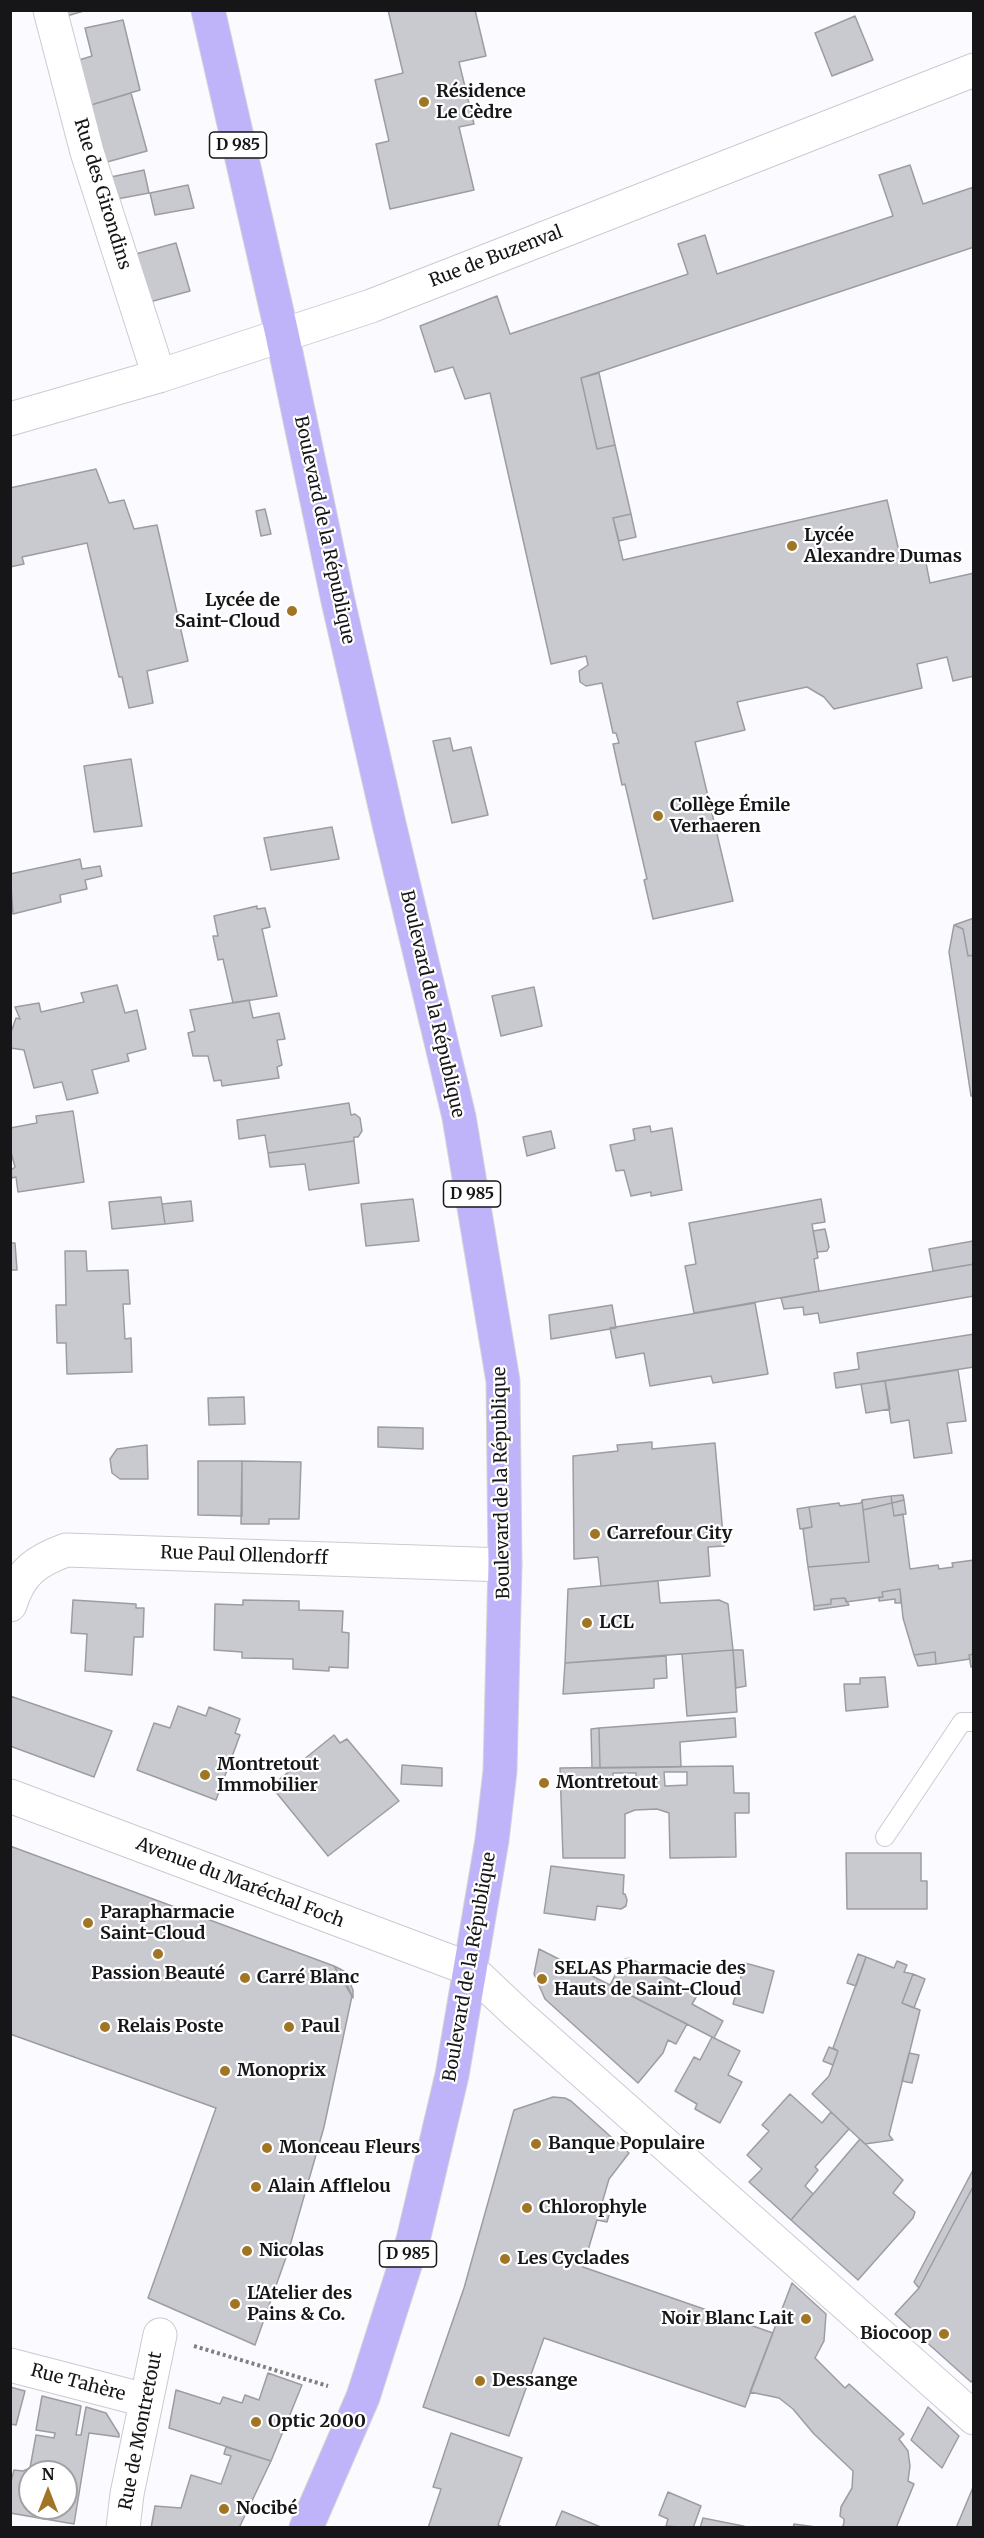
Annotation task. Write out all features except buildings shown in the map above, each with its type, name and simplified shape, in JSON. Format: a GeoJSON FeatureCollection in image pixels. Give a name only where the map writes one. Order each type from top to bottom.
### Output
{"type":"FeatureCollection","features":[{"type":"Feature","properties":{"kind":"main road","name":"Boulevard de la République"},"geometry":{"type":"LineString","coordinates":[[208,10],[282,334],[359,692],[459,1117],[503,1381],[505,1565],[500,1771],[492,1840],[452,2075],[413,2240],[363,2397],[306,2528]]}},
{"type":"Feature","properties":{"kind":"street","name":"Rue des Girondins"},"geometry":{"type":"LineString","coordinates":[[50,10],[87,152],[159,376]]}},
{"type":"Feature","properties":{"kind":"street","name":"Rue de Buzenval"},"geometry":{"type":"LineString","coordinates":[[10,419],[159,376],[382,302],[974,70]]}},
{"type":"Feature","properties":{"kind":"street","name":"Rue Paul Ollendorff"},"geometry":{"type":"LineString","coordinates":[[10,1605],[24,1574],[42,1559],[66,1550],[505,1565]]}},
{"type":"Feature","properties":{"kind":"street","name":"Avenue du Maréchal Foch"},"geometry":{"type":"LineString","coordinates":[[10,1796],[470,1969]]}},
{"type":"Feature","properties":{"kind":"street"},"geometry":{"type":"LineString","coordinates":[[470,1969],[520,2016],[974,2418]]}},
{"type":"Feature","properties":{"kind":"street","name":"Rue de Montretout"},"geometry":{"type":"LineString","coordinates":[[123,2528],[127,2494],[145,2400],[160,2335]]}},
{"type":"Feature","properties":{"kind":"street","name":"Rue Tahère"},"geometry":{"type":"LineString","coordinates":[[10,2365],[145,2400]]}},
{"type":"Feature","properties":{"kind":"lane"},"geometry":{"type":"LineString","coordinates":[[885,1837],[962,1722],[974,1722]]}},
{"type":"Feature","properties":{"kind":"path"},"geometry":{"type":"LineString","coordinates":[[192,2346],[363,2397]]}},
{"type":"Feature","properties":{"kind":"place","name":"Résidence Le Cèdre"},"geometry":{"type":"Point","coordinates":[424,102]}},
{"type":"Feature","properties":{"kind":"place","name":"Lycée Alexandre Dumas"},"geometry":{"type":"Point","coordinates":[792,546]}},
{"type":"Feature","properties":{"kind":"place","name":"Lycée de Saint-Cloud"},"geometry":{"type":"Point","coordinates":[292,611]}},
{"type":"Feature","properties":{"kind":"place","name":"Collège Émile Verhaeren"},"geometry":{"type":"Point","coordinates":[658,816]}},
{"type":"Feature","properties":{"kind":"place","name":"Carrefour City"},"geometry":{"type":"Point","coordinates":[595,1534]}},
{"type":"Feature","properties":{"kind":"place","name":"LCL"},"geometry":{"type":"Point","coordinates":[587,1623]}},
{"type":"Feature","properties":{"kind":"place","name":"Montretout Immobilier"},"geometry":{"type":"Point","coordinates":[205,1775]}},
{"type":"Feature","properties":{"kind":"place","name":"Montretout"},"geometry":{"type":"Point","coordinates":[544,1783]}},
{"type":"Feature","properties":{"kind":"place","name":"Parapharmacie Saint-Cloud"},"geometry":{"type":"Point","coordinates":[88,1923]}},
{"type":"Feature","properties":{"kind":"place","name":"Passion Beauté"},"geometry":{"type":"Point","coordinates":[158,1954]}},
{"type":"Feature","properties":{"kind":"place","name":"Carré Blanc"},"geometry":{"type":"Point","coordinates":[245,1978]}},
{"type":"Feature","properties":{"kind":"place","name":"SELAS Pharmacie des Hauts de Saint-Cloud"},"geometry":{"type":"Point","coordinates":[542,1979]}},
{"type":"Feature","properties":{"kind":"place","name":"Relais Poste"},"geometry":{"type":"Point","coordinates":[105,2027]}},
{"type":"Feature","properties":{"kind":"place","name":"Paul"},"geometry":{"type":"Point","coordinates":[289,2027]}},
{"type":"Feature","properties":{"kind":"place","name":"Monoprix"},"geometry":{"type":"Point","coordinates":[225,2071]}},
{"type":"Feature","properties":{"kind":"place","name":"Banque Populaire"},"geometry":{"type":"Point","coordinates":[536,2144]}},
{"type":"Feature","properties":{"kind":"place","name":"Monceau Fleurs"},"geometry":{"type":"Point","coordinates":[267,2148]}},
{"type":"Feature","properties":{"kind":"place","name":"Alain Afflelou"},"geometry":{"type":"Point","coordinates":[256,2187]}},
{"type":"Feature","properties":{"kind":"place","name":"Chlorophyle"},"geometry":{"type":"Point","coordinates":[527,2208]}},
{"type":"Feature","properties":{"kind":"place","name":"Nicolas"},"geometry":{"type":"Point","coordinates":[247,2251]}},
{"type":"Feature","properties":{"kind":"place","name":"Les Cyclades"},"geometry":{"type":"Point","coordinates":[505,2259]}},
{"type":"Feature","properties":{"kind":"place","name":"L'Atelier des Pains & Co."},"geometry":{"type":"Point","coordinates":[235,2304]}},
{"type":"Feature","properties":{"kind":"place","name":"Noir Blanc Lait"},"geometry":{"type":"Point","coordinates":[806,2319]}},
{"type":"Feature","properties":{"kind":"place","name":"Biocoop"},"geometry":{"type":"Point","coordinates":[944,2334]}},
{"type":"Feature","properties":{"kind":"place","name":"Dessange"},"geometry":{"type":"Point","coordinates":[480,2381]}},
{"type":"Feature","properties":{"kind":"place","name":"Optic 2000"},"geometry":{"type":"Point","coordinates":[256,2422]}},
{"type":"Feature","properties":{"kind":"place","name":"Nocibé"},"geometry":{"type":"Point","coordinates":[224,2509]}}]}
